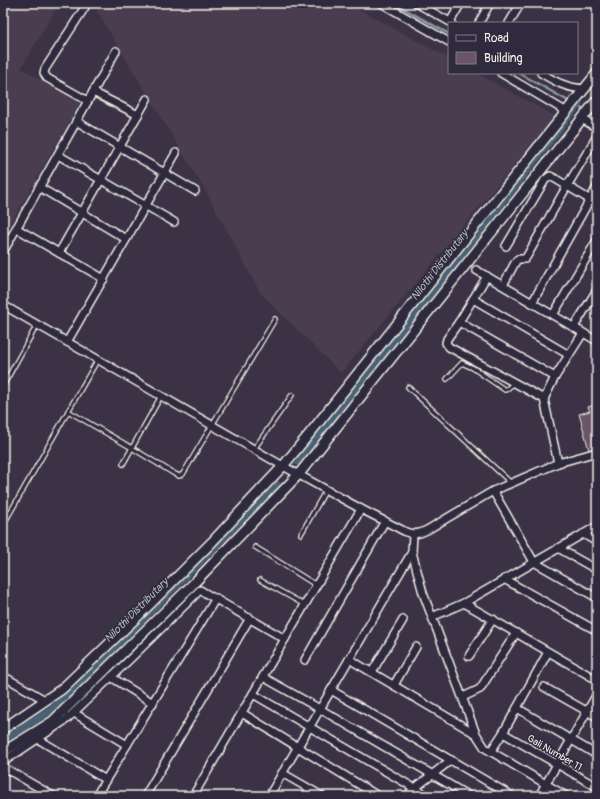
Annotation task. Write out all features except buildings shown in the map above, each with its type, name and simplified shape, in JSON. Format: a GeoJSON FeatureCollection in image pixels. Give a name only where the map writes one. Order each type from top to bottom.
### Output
{"type":"FeatureCollection","features":[{"type":"Feature","properties":{"kind":"street"},"geometry":{"type":"LineString","coordinates":[[381,3],[448,41]]}},
{"type":"Feature","properties":{"kind":"street"},"geometry":{"type":"LineString","coordinates":[[416,3],[429,6],[451,22],[461,3]]}},
{"type":"Feature","properties":{"kind":"street"},"geometry":{"type":"LineString","coordinates":[[479,22],[490,3]]}},
{"type":"Feature","properties":{"kind":"street"},"geometry":{"type":"LineString","coordinates":[[510,22],[521,3]]}},
{"type":"Feature","properties":{"kind":"street"},"geometry":{"type":"LineString","coordinates":[[85,7],[45,69],[44,73],[47,78],[88,101]]}},
{"type":"Feature","properties":{"kind":"street"},"geometry":{"type":"LineString","coordinates":[[3,252],[116,51]]}},
{"type":"Feature","properties":{"kind":"street"},"geometry":{"type":"LineString","coordinates":[[3,729],[62,689],[212,542],[283,466],[597,73]]}},
{"type":"Feature","properties":{"kind":"street"},"geometry":{"type":"LineString","coordinates":[[503,74],[569,109]]}},
{"type":"Feature","properties":{"kind":"street"},"geometry":{"type":"LineString","coordinates":[[543,74],[567,87],[584,89]]}},
{"type":"Feature","properties":{"kind":"street"},"geometry":{"type":"LineString","coordinates":[[93,92],[138,116]]}},
{"type":"Feature","properties":{"kind":"street"},"geometry":{"type":"LineString","coordinates":[[60,253],[147,99]]}},
{"type":"Feature","properties":{"kind":"street"},"geometry":{"type":"LineString","coordinates":[[3,752],[53,721],[196,587],[299,474],[595,103]]}},
{"type":"Feature","properties":{"kind":"street"},"geometry":{"type":"LineString","coordinates":[[582,118],[597,128]]}},
{"type":"Feature","properties":{"kind":"street"},"geometry":{"type":"LineString","coordinates":[[76,121],[195,191]]}},
{"type":"Feature","properties":{"kind":"street"},"geometry":{"type":"LineString","coordinates":[[503,285],[516,261],[518,259],[525,259],[527,256],[597,136]]}},
{"type":"Feature","properties":{"kind":"street"},"geometry":{"type":"LineString","coordinates":[[67,342],[176,153]]}},
{"type":"Feature","properties":{"kind":"street"},"geometry":{"type":"LineString","coordinates":[[58,155],[174,222]]}},
{"type":"Feature","properties":{"kind":"street"},"geometry":{"type":"LineString","coordinates":[[506,246],[545,180],[550,176],[597,204]]}},
{"type":"Feature","properties":{"kind":"street"},"geometry":{"type":"LineString","coordinates":[[39,187],[126,239]]}},
{"type":"Feature","properties":{"kind":"street"},"geometry":{"type":"LineString","coordinates":[[532,303],[597,187]]}},
{"type":"Feature","properties":{"kind":"street"},"geometry":{"type":"LineString","coordinates":[[16,228],[104,279]]}},
{"type":"Feature","properties":{"kind":"street"},"geometry":{"type":"LineString","coordinates":[[553,316],[597,240]]}},
{"type":"Feature","properties":{"kind":"street"},"geometry":{"type":"LineString","coordinates":[[476,270],[597,341]]}},
{"type":"Feature","properties":{"kind":"street"},"geometry":{"type":"LineString","coordinates":[[487,276],[447,339],[446,344],[544,399]]}},
{"type":"Feature","properties":{"kind":"street"},"geometry":{"type":"LineString","coordinates":[[574,327],[597,290]]}},
{"type":"Feature","properties":{"kind":"street"},"geometry":{"type":"LineString","coordinates":[[473,299],[569,355]]}},
{"type":"Feature","properties":{"kind":"street"},"geometry":{"type":"LineString","coordinates":[[3,305],[283,466],[397,528],[413,534],[427,530],[493,491],[558,463],[597,452]]}},
{"type":"Feature","properties":{"kind":"street"},"geometry":{"type":"LineString","coordinates":[[459,322],[555,377]]}},
{"type":"Feature","properties":{"kind":"street"},"geometry":{"type":"LineString","coordinates":[[558,463],[544,399],[555,377],[583,333]]}},
{"type":"Feature","properties":{"kind":"street"},"geometry":{"type":"LineString","coordinates":[[493,491],[534,562],[597,598]]}},
{"type":"Feature","properties":{"kind":"street"},"geometry":{"type":"LineString","coordinates":[[193,796],[361,509]]}},
{"type":"Feature","properties":{"kind":"street"},"geometry":{"type":"LineString","coordinates":[[305,660],[385,521]]}},
{"type":"Feature","properties":{"kind":"street"},"geometry":{"type":"LineString","coordinates":[[432,617],[464,602],[597,526]]}},
{"type":"Feature","properties":{"kind":"street"},"geometry":{"type":"LineString","coordinates":[[413,534],[412,552],[423,593],[476,734],[485,748],[566,796]]}},
{"type":"Feature","properties":{"kind":"street"},"geometry":{"type":"LineString","coordinates":[[583,534],[597,542]]}},
{"type":"Feature","properties":{"kind":"street"},"geometry":{"type":"LineString","coordinates":[[558,548],[597,570]]}},
{"type":"Feature","properties":{"kind":"street"},"geometry":{"type":"LineString","coordinates":[[271,795],[282,773],[412,552]]}},
{"type":"Feature","properties":{"kind":"street"},"geometry":{"type":"LineString","coordinates":[[504,579],[597,631]]}},
{"type":"Feature","properties":{"kind":"street"},"geometry":{"type":"LineString","coordinates":[[196,587],[285,639]]}},
{"type":"Feature","properties":{"kind":"street"},"geometry":{"type":"LineString","coordinates":[[3,762],[68,719],[184,606],[196,587]]}},
{"type":"Feature","properties":{"kind":"street"},"geometry":{"type":"LineString","coordinates":[[96,796],[216,598]]}},
{"type":"Feature","properties":{"kind":"street"},"geometry":{"type":"LineString","coordinates":[[464,602],[597,680]]}},
{"type":"Feature","properties":{"kind":"street"},"geometry":{"type":"LineString","coordinates":[[145,796],[250,618]]}},
{"type":"Feature","properties":{"kind":"street"},"geometry":{"type":"LineString","coordinates":[[469,656],[493,619]]}},
{"type":"Feature","properties":{"kind":"street"},"geometry":{"type":"LineString","coordinates":[[372,672],[403,620]]}},
{"type":"Feature","properties":{"kind":"street"},"geometry":{"type":"LineString","coordinates":[[463,697],[480,689],[516,633]]}},
{"type":"Feature","properties":{"kind":"street"},"geometry":{"type":"LineString","coordinates":[[394,685],[416,647]]}},
{"type":"Feature","properties":{"kind":"street"},"geometry":{"type":"LineString","coordinates":[[491,751],[503,733],[548,652]]}},
{"type":"Feature","properties":{"kind":"street"},"geometry":{"type":"LineString","coordinates":[[349,659],[476,734]]}},
{"type":"Feature","properties":{"kind":"street"},"geometry":{"type":"LineString","coordinates":[[3,676],[45,700]]}},
{"type":"Feature","properties":{"kind":"street"},"geometry":{"type":"LineString","coordinates":[[111,677],[153,702]]}},
{"type":"Feature","properties":{"kind":"street"},"geometry":{"type":"LineString","coordinates":[[263,677],[469,796]]}},
{"type":"Feature","properties":{"kind":"street"},"geometry":{"type":"LineString","coordinates":[[544,687],[597,717]]}},
{"type":"Feature","properties":{"kind":"street"},"geometry":{"type":"LineString","coordinates":[[331,690],[512,796]]}},
{"type":"Feature","properties":{"kind":"street"},"geometry":{"type":"LineString","coordinates":[[253,694],[428,796]]}},
{"type":"Feature","properties":{"kind":"street"},"geometry":{"type":"LineString","coordinates":[[539,796],[597,694]]}},
{"type":"Feature","properties":{"kind":"street"},"geometry":{"type":"LineString","coordinates":[[517,708],[597,755]]}},
{"type":"Feature","properties":{"kind":"street"},"geometry":{"type":"LineString","coordinates":[[74,713],[127,745]]}},
{"type":"Feature","properties":{"kind":"street"},"geometry":{"type":"LineString","coordinates":[[242,713],[297,748],[378,796]]}},
{"type":"Feature","properties":{"kind":"street","name":"Gali Number 11"},"geometry":{"type":"LineString","coordinates":[[503,733],[597,787]]}},
{"type":"Feature","properties":{"kind":"street"},"geometry":{"type":"LineString","coordinates":[[38,739],[106,780]]}},
{"type":"Feature","properties":{"kind":"street"},"geometry":{"type":"LineString","coordinates":[[407,796],[414,788],[451,760]]}},
{"type":"Feature","properties":{"kind":"street"},"geometry":{"type":"LineString","coordinates":[[3,767],[53,796]]}},
{"type":"Feature","properties":{"kind":"street"},"geometry":{"type":"LineString","coordinates":[[282,773],[322,796]]}},
{"type":"Feature","properties":{"kind":"lane"},"geometry":{"type":"LineString","coordinates":[[68,411],[179,476],[183,474],[276,319]]}},
{"type":"Feature","properties":{"kind":"lane"},"geometry":{"type":"LineString","coordinates":[[3,386],[37,325]]}},
{"type":"Feature","properties":{"kind":"lane"},"geometry":{"type":"LineString","coordinates":[[3,525],[98,359]]}},
{"type":"Feature","properties":{"kind":"lane"},"geometry":{"type":"LineString","coordinates":[[447,379],[462,363],[473,368],[505,390],[514,383]]}},
{"type":"Feature","properties":{"kind":"lane"},"geometry":{"type":"LineString","coordinates":[[408,387],[511,483]]}},
{"type":"Feature","properties":{"kind":"lane"},"geometry":{"type":"LineString","coordinates":[[254,449],[292,395]]}},
{"type":"Feature","properties":{"kind":"lane"},"geometry":{"type":"LineString","coordinates":[[123,464],[161,396]]}},
{"type":"Feature","properties":{"kind":"lane"},"geometry":{"type":"LineString","coordinates":[[301,534],[326,490]]}},
{"type":"Feature","properties":{"kind":"lane"},"geometry":{"type":"LineString","coordinates":[[255,547],[316,585]]}},
{"type":"Feature","properties":{"kind":"lane"},"geometry":{"type":"LineString","coordinates":[[260,580],[305,605]]}},
{"type":"Feature","properties":{"kind":"shaded area"},"geometry":{"type":"Polygon","coordinates":[[[3,3],[60,3],[21,68],[80,103],[11,223],[3,219],[3,3]]]}},
{"type":"Feature","properties":{"kind":"shaded area"},"geometry":{"type":"Polygon","coordinates":[[[92,3],[347,3],[448,57],[448,74],[478,74],[555,116],[341,373],[260,293],[209,197],[92,3]]]}},
{"type":"Feature","properties":{"kind":"waterway"},"geometry":{"type":"LineString","coordinates":[[394,3],[448,33]]}},
{"type":"Feature","properties":{"kind":"waterway"},"geometry":{"type":"LineString","coordinates":[[521,74],[570,102]]}},
{"type":"Feature","properties":{"kind":"waterway","name":"Nilothi Distributary"},"geometry":{"type":"LineString","coordinates":[[297,461],[325,430],[578,104]]}},
{"type":"Feature","properties":{"kind":"waterway"},"geometry":{"type":"LineString","coordinates":[[575,105],[597,117]]}},
{"type":"Feature","properties":{"kind":"waterway","name":"Nilothi Distributary"},"geometry":{"type":"LineString","coordinates":[[3,740],[54,708],[276,484]]}}]}
